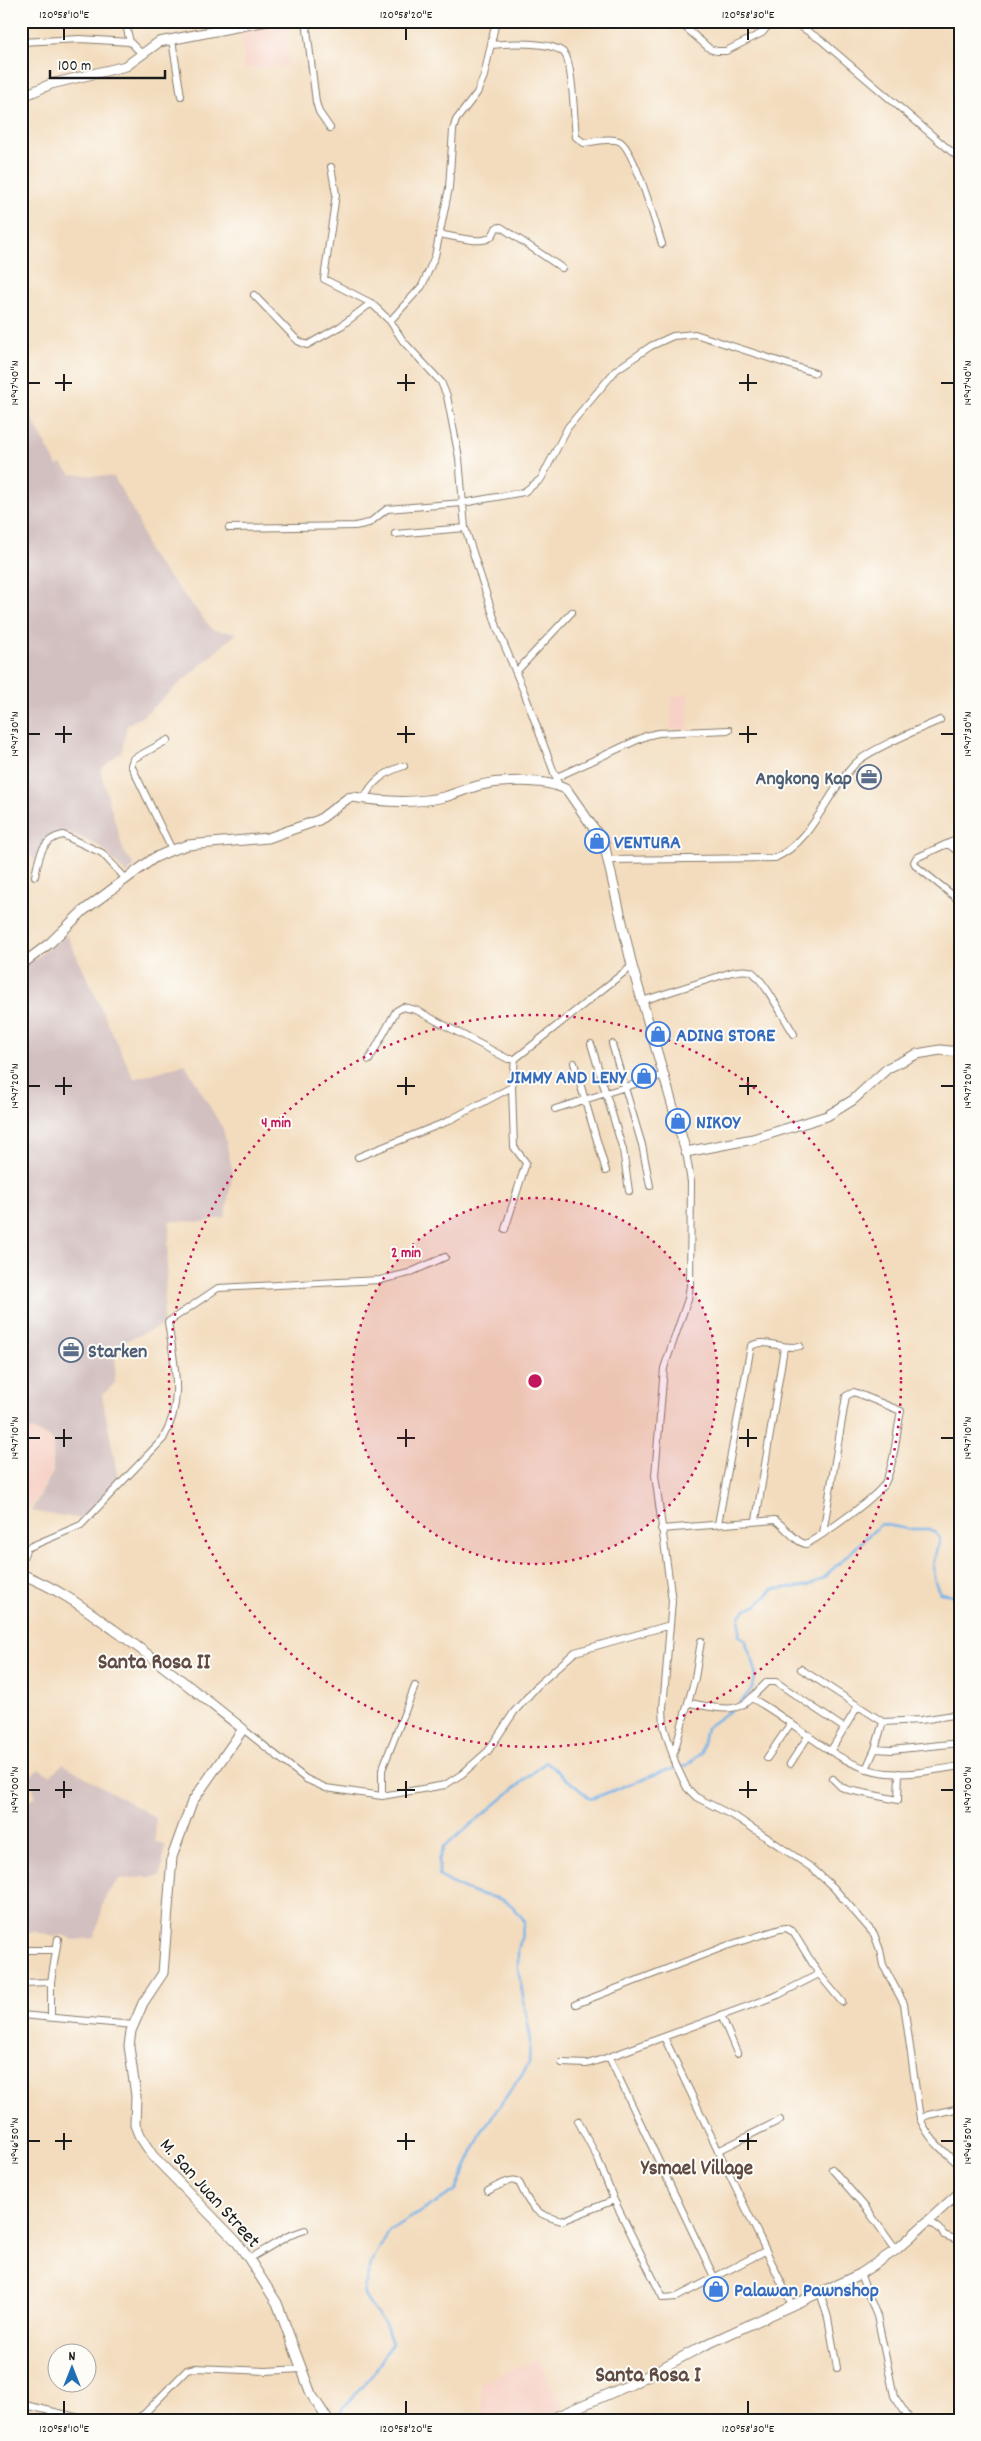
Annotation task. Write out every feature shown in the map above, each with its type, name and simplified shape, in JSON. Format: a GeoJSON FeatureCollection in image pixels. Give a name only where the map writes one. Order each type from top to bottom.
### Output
{"type":"FeatureCollection","features":[{"type":"Feature","properties":{"kind":"street"},"geometry":{"type":"LineString","coordinates":[[125,21],[130,42],[142,53]]}},
{"type":"Feature","properties":{"kind":"street"},"geometry":{"type":"LineString","coordinates":[[21,97],[50,84],[126,66],[159,42],[267,21]]}},
{"type":"Feature","properties":{"kind":"street"},"geometry":{"type":"LineString","coordinates":[[306,21],[316,102],[319,112],[330,128]]}},
{"type":"Feature","properties":{"kind":"street"},"geometry":{"type":"LineString","coordinates":[[332,21],[390,23],[404,21]]}},
{"type":"Feature","properties":{"kind":"street"},"geometry":{"type":"LineString","coordinates":[[390,321],[422,286],[435,256],[449,188],[453,130],[456,120],[477,93],[484,76],[496,21]]}},
{"type":"Feature","properties":{"kind":"street"},"geometry":{"type":"LineString","coordinates":[[678,21],[710,49],[726,51],[762,33],[772,21]]}},
{"type":"Feature","properties":{"kind":"street"},"geometry":{"type":"LineString","coordinates":[[792,21],[821,40],[960,159]]}},
{"type":"Feature","properties":{"kind":"street"},"geometry":{"type":"LineString","coordinates":[[21,42],[80,39],[130,42]]}},
{"type":"Feature","properties":{"kind":"street"},"geometry":{"type":"LineString","coordinates":[[172,40],[181,96]]}},
{"type":"Feature","properties":{"kind":"street"},"geometry":{"type":"LineString","coordinates":[[491,45],[520,42],[564,52],[569,64],[576,137],[584,143],[614,140],[626,146],[640,179],[662,244]]}},
{"type":"Feature","properties":{"kind":"street"},"geometry":{"type":"LineString","coordinates":[[331,167],[336,194],[324,279],[371,303],[390,321],[403,341],[442,382],[447,396],[459,458],[465,528],[498,630],[558,781],[567,790],[604,843],[632,966],[686,1152],[691,1182],[692,1267],[688,1299],[664,1368],[655,1475],[672,1601],[663,1708],[664,1727],[673,1756],[688,1788],[696,1797],[739,1819],[812,1868],[834,1887],[874,1934],[883,1965],[904,2004],[920,2119],[928,2136],[941,2151],[960,2166]]}},
{"type":"Feature","properties":{"kind":"street"},"geometry":{"type":"LineString","coordinates":[[440,234],[472,240],[486,239],[491,238],[496,228],[501,227],[562,268]]}},
{"type":"Feature","properties":{"kind":"street"},"geometry":{"type":"LineString","coordinates":[[254,295],[298,341],[307,346],[341,326],[371,303]]}},
{"type":"Feature","properties":{"kind":"street"},"geometry":{"type":"LineString","coordinates":[[228,528],[355,526],[369,523],[387,509],[462,503],[524,492],[541,479],[568,427],[616,370],[651,346],[673,336],[695,334],[815,373]]}},
{"type":"Feature","properties":{"kind":"street"},"geometry":{"type":"LineString","coordinates":[[395,534],[465,528]]}},
{"type":"Feature","properties":{"kind":"street"},"geometry":{"type":"LineString","coordinates":[[516,672],[572,612]]}},
{"type":"Feature","properties":{"kind":"street"},"geometry":{"type":"LineString","coordinates":[[609,860],[775,858],[785,854],[808,830],[856,763],[877,750],[940,720]]}},
{"type":"Feature","properties":{"kind":"street"},"geometry":{"type":"LineString","coordinates":[[21,965],[50,943],[83,911],[154,858],[172,850],[188,845],[268,838],[319,820],[348,798],[386,802],[417,801],[444,797],[478,785],[558,781],[646,736],[658,733],[729,730]]}},
{"type":"Feature","properties":{"kind":"street"},"geometry":{"type":"LineString","coordinates":[[168,740],[133,759],[131,765],[172,850]]}},
{"type":"Feature","properties":{"kind":"street"},"geometry":{"type":"LineString","coordinates":[[364,800],[366,793],[379,779],[391,770],[404,766]]}},
{"type":"Feature","properties":{"kind":"street"},"geometry":{"type":"LineString","coordinates":[[34,876],[41,850],[47,842],[63,835],[102,853],[126,879]]}},
{"type":"Feature","properties":{"kind":"street"},"geometry":{"type":"LineString","coordinates":[[960,838],[916,858],[914,862],[916,866],[960,901]]}},
{"type":"Feature","properties":{"kind":"street"},"geometry":{"type":"LineString","coordinates":[[948,844],[960,852]]}},
{"type":"Feature","properties":{"kind":"street"},"geometry":{"type":"LineString","coordinates":[[505,1229],[526,1163],[514,1147],[512,1087],[514,1059],[632,966]]}},
{"type":"Feature","properties":{"kind":"street"},"geometry":{"type":"LineString","coordinates":[[642,1001],[742,970],[751,972],[760,981],[794,1034]]}},
{"type":"Feature","properties":{"kind":"street"},"geometry":{"type":"LineString","coordinates":[[369,1060],[396,1011],[403,1007],[416,1010],[508,1058],[514,1059]]}},
{"type":"Feature","properties":{"kind":"street"},"geometry":{"type":"LineString","coordinates":[[591,1044],[623,1150],[630,1191]]}},
{"type":"Feature","properties":{"kind":"street"},"geometry":{"type":"LineString","coordinates":[[612,1044],[642,1145],[650,1186]]}},
{"type":"Feature","properties":{"kind":"street"},"geometry":{"type":"LineString","coordinates":[[686,1152],[753,1138],[827,1116],[853,1100],[888,1068],[909,1057],[940,1050],[960,1052]]}},
{"type":"Feature","properties":{"kind":"street"},"geometry":{"type":"LineString","coordinates":[[574,1062],[606,1171]]}},
{"type":"Feature","properties":{"kind":"street"},"geometry":{"type":"LineString","coordinates":[[555,1109],[664,1075]]}},
{"type":"Feature","properties":{"kind":"street"},"geometry":{"type":"LineString","coordinates":[[358,1157],[446,1122],[512,1087]]}},
{"type":"Feature","properties":{"kind":"street"},"geometry":{"type":"LineString","coordinates":[[21,1562],[27,1548],[81,1525],[163,1439],[172,1423],[177,1403],[176,1376],[168,1322],[218,1288],[380,1280],[409,1273],[445,1257]]}},
{"type":"Feature","properties":{"kind":"street"},"geometry":{"type":"LineString","coordinates":[[718,1524],[751,1346],[763,1343],[784,1348],[800,1346]]}},
{"type":"Feature","properties":{"kind":"street"},"geometry":{"type":"LineString","coordinates":[[756,1520],[784,1348]]}},
{"type":"Feature","properties":{"kind":"street"},"geometry":{"type":"LineString","coordinates":[[661,1529],[775,1520],[785,1526],[801,1544],[809,1542],[823,1533],[878,1493],[888,1474],[901,1411],[854,1392],[846,1396],[823,1533]]}},
{"type":"Feature","properties":{"kind":"street"},"geometry":{"type":"LineString","coordinates":[[21,1574],[49,1585],[77,1602],[152,1656],[306,1779],[326,1788],[382,1796],[444,1785],[462,1774],[488,1751],[504,1724],[538,1685],[575,1652],[670,1625]]}},
{"type":"Feature","properties":{"kind":"street"},"geometry":{"type":"LineString","coordinates":[[673,1756],[689,1703],[700,1641]]}},
{"type":"Feature","properties":{"kind":"street"},"geometry":{"type":"LineString","coordinates":[[801,1670],[883,1722],[921,1720],[960,1714]]}},
{"type":"Feature","properties":{"kind":"street"},"geometry":{"type":"LineString","coordinates":[[689,1703],[733,1709],[749,1700],[767,1682],[776,1682],[844,1728]]}},
{"type":"Feature","properties":{"kind":"street"},"geometry":{"type":"LineString","coordinates":[[382,1796],[382,1770],[415,1686]]}},
{"type":"Feature","properties":{"kind":"street"},"geometry":{"type":"LineString","coordinates":[[749,1700],[791,1723],[831,1750],[866,1769],[899,1773],[960,1766]]}},
{"type":"Feature","properties":{"kind":"street"},"geometry":{"type":"LineString","coordinates":[[831,1750],[858,1706]]}},
{"type":"Feature","properties":{"kind":"street"},"geometry":{"type":"LineString","coordinates":[[866,1769],[875,1749],[883,1722]]}},
{"type":"Feature","properties":{"kind":"street"},"geometry":{"type":"LineString","coordinates":[[767,1758],[791,1723]]}},
{"type":"Feature","properties":{"kind":"street","name":"M. San Juan Street"},"geometry":{"type":"LineString","coordinates":[[243,1729],[192,1802],[183,1822],[172,1857],[163,1973],[143,2003],[134,2025],[129,2046],[136,2096],[135,2124],[139,2135],[161,2165],[236,2240],[249,2259],[277,2303],[311,2394],[327,2418]]}},
{"type":"Feature","properties":{"kind":"street"},"geometry":{"type":"LineString","coordinates":[[790,1764],[809,1735]]}},
{"type":"Feature","properties":{"kind":"street"},"geometry":{"type":"LineString","coordinates":[[875,1749],[891,1750],[960,1743]]}},
{"type":"Feature","properties":{"kind":"street"},"geometry":{"type":"LineString","coordinates":[[833,1779],[841,1787],[849,1790],[898,1800],[899,1773]]}},
{"type":"Feature","properties":{"kind":"street"},"geometry":{"type":"LineString","coordinates":[[576,2004],[726,1946],[786,1928],[793,1932],[819,1974],[842,2002]]}},
{"type":"Feature","properties":{"kind":"street"},"geometry":{"type":"LineString","coordinates":[[50,2016],[51,1982],[58,1939]]}},
{"type":"Feature","properties":{"kind":"street"},"geometry":{"type":"LineString","coordinates":[[21,1950],[56,1950]]}},
{"type":"Feature","properties":{"kind":"street"},"geometry":{"type":"LineString","coordinates":[[562,2063],[587,2064],[778,1995],[819,1974]]}},
{"type":"Feature","properties":{"kind":"street"},"geometry":{"type":"LineString","coordinates":[[21,1983],[51,1982]]}},
{"type":"Feature","properties":{"kind":"street"},"geometry":{"type":"LineString","coordinates":[[21,2015],[50,2016],[134,2025]]}},
{"type":"Feature","properties":{"kind":"street"},"geometry":{"type":"LineString","coordinates":[[721,2015],[737,2053]]}},
{"type":"Feature","properties":{"kind":"street"},"geometry":{"type":"LineString","coordinates":[[664,2037],[792,2305]]}},
{"type":"Feature","properties":{"kind":"street"},"geometry":{"type":"LineString","coordinates":[[608,2056],[714,2277]]}},
{"type":"Feature","properties":{"kind":"street"},"geometry":{"type":"LineString","coordinates":[[920,2119],[928,2114],[960,2108]]}},
{"type":"Feature","properties":{"kind":"street"},"geometry":{"type":"LineString","coordinates":[[718,2151],[780,2120]]}},
{"type":"Feature","properties":{"kind":"street"},"geometry":{"type":"LineString","coordinates":[[578,2121],[597,2157],[614,2200],[659,2295],[663,2298],[677,2297],[766,2250]]}},
{"type":"Feature","properties":{"kind":"street"},"geometry":{"type":"LineString","coordinates":[[832,2169],[856,2196],[896,2250]]}},
{"type":"Feature","properties":{"kind":"street"},"geometry":{"type":"LineString","coordinates":[[488,2190],[508,2180],[519,2182],[536,2210],[562,2221],[614,2200]]}},
{"type":"Feature","properties":{"kind":"street"},"geometry":{"type":"LineString","coordinates":[[548,2420],[632,2384],[701,2347],[860,2274],[896,2250],[960,2192]]}},
{"type":"Feature","properties":{"kind":"street"},"geometry":{"type":"LineString","coordinates":[[928,2220],[940,2229],[944,2236],[960,2241]]}},
{"type":"Feature","properties":{"kind":"street"},"geometry":{"type":"LineString","coordinates":[[249,2259],[288,2236],[305,2230]]}},
{"type":"Feature","properties":{"kind":"street"},"geometry":{"type":"LineString","coordinates":[[860,2274],[877,2316],[894,2396],[910,2420]]}},
{"type":"Feature","properties":{"kind":"street"},"geometry":{"type":"LineString","coordinates":[[820,2292],[828,2318],[837,2368]]}},
{"type":"Feature","properties":{"kind":"street"},"geometry":{"type":"LineString","coordinates":[[134,2420],[144,2414],[187,2370],[195,2368],[266,2371],[301,2370]]}},
{"type":"Feature","properties":{"kind":"street"},"geometry":{"type":"LineString","coordinates":[[21,2404],[88,2420]]}},
{"type":"Feature","properties":{"kind":"shaded area"},"geometry":{"type":"Polygon","coordinates":[[[288,22],[288,66],[244,69],[241,29],[288,22]]]}},
{"type":"Feature","properties":{"kind":"shaded area"},"geometry":{"type":"Polygon","coordinates":[[[21,411],[32,418],[57,466],[61,464],[71,474],[114,477],[137,518],[149,553],[213,630],[237,633],[143,716],[127,725],[122,751],[100,770],[124,852],[135,866],[126,874],[101,847],[68,832],[45,838],[35,861],[24,847],[21,849],[21,411]]]}},
{"type":"Feature","properties":{"kind":"shaded area"},"geometry":{"type":"Polygon","coordinates":[[[688,692],[688,730],[671,730],[672,698],[688,692]]]}},
{"type":"Feature","properties":{"kind":"shaded area"},"geometry":{"type":"Polygon","coordinates":[[[67,935],[134,1079],[185,1064],[223,1129],[233,1172],[225,1217],[204,1222],[170,1221],[163,1325],[116,1345],[115,1383],[102,1395],[118,1478],[83,1519],[31,1511],[53,1472],[53,1442],[49,1437],[21,1426],[21,1104],[24,1103],[21,1070],[21,969],[67,935]]]}},
{"type":"Feature","properties":{"kind":"shaded area"},"geometry":{"type":"Polygon","coordinates":[[[21,1426],[46,1437],[52,1444],[52,1471],[30,1509],[21,1507],[21,1426]]]}},
{"type":"Feature","properties":{"kind":"shaded area"},"geometry":{"type":"Polygon","coordinates":[[[63,1764],[156,1818],[155,1841],[166,1846],[160,1876],[119,1879],[106,1895],[94,1938],[74,1940],[63,1935],[55,1937],[36,1932],[21,1933],[21,1805],[36,1797],[29,1777],[39,1769],[50,1775],[63,1764]]]}},
{"type":"Feature","properties":{"kind":"shaded area"},"geometry":{"type":"Polygon","coordinates":[[[537,2359],[549,2379],[563,2411],[544,2420],[487,2420],[482,2408],[481,2383],[537,2359]]]}},
{"type":"Feature","properties":{"kind":"waterway"},"geometry":{"type":"LineString","coordinates":[[739,1703],[747,1695],[755,1681],[754,1664],[746,1641],[739,1636],[740,1616],[746,1609],[756,1606],[773,1589],[808,1586],[822,1579],[881,1524],[908,1529],[930,1529],[936,1533],[940,1540],[933,1567],[934,1580],[940,1593],[953,1595],[960,1593]]}},
{"type":"Feature","properties":{"kind":"waterway"},"geometry":{"type":"LineString","coordinates":[[333,2420],[373,2374],[392,2344],[386,2326],[367,2301],[364,2289],[371,2264],[389,2231],[456,2190],[482,2131],[529,2064],[530,2035],[518,1969],[518,1950],[525,1922],[506,1901],[473,1893],[439,1876],[439,1860],[444,1847],[546,1762],[591,1799],[664,1771],[686,1766],[701,1753],[706,1728],[731,1710]]}},
{"type":"Feature","properties":{"kind":"place","name":"Angkong Kap"},"geometry":{"type":"Point","coordinates":[869,777]}},
{"type":"Feature","properties":{"kind":"place","name":"VENTURA"},"geometry":{"type":"Point","coordinates":[597,841]}},
{"type":"Feature","properties":{"kind":"place","name":"ADING STORE"},"geometry":{"type":"Point","coordinates":[658,1034]}},
{"type":"Feature","properties":{"kind":"place","name":"JIMMY AND LENY"},"geometry":{"type":"Point","coordinates":[644,1076]}},
{"type":"Feature","properties":{"kind":"place","name":"NIKOY"},"geometry":{"type":"Point","coordinates":[678,1121]}},
{"type":"Feature","properties":{"kind":"place","name":"Starken"},"geometry":{"type":"Point","coordinates":[71,1350]}},
{"type":"Feature","properties":{"kind":"place","name":"Palawan Pawnshop"},"geometry":{"type":"Point","coordinates":[716,2289]}},
{"type":"Feature","properties":{"kind":"district","name":"Santa Rosa II"},"geometry":{"type":"Point","coordinates":[154,1660]}},
{"type":"Feature","properties":{"kind":"district","name":"Ysmael Village"},"geometry":{"type":"Point","coordinates":[697,2167]}},
{"type":"Feature","properties":{"kind":"district","name":"Santa Rosa I"},"geometry":{"type":"Point","coordinates":[648,2373]}}]}
